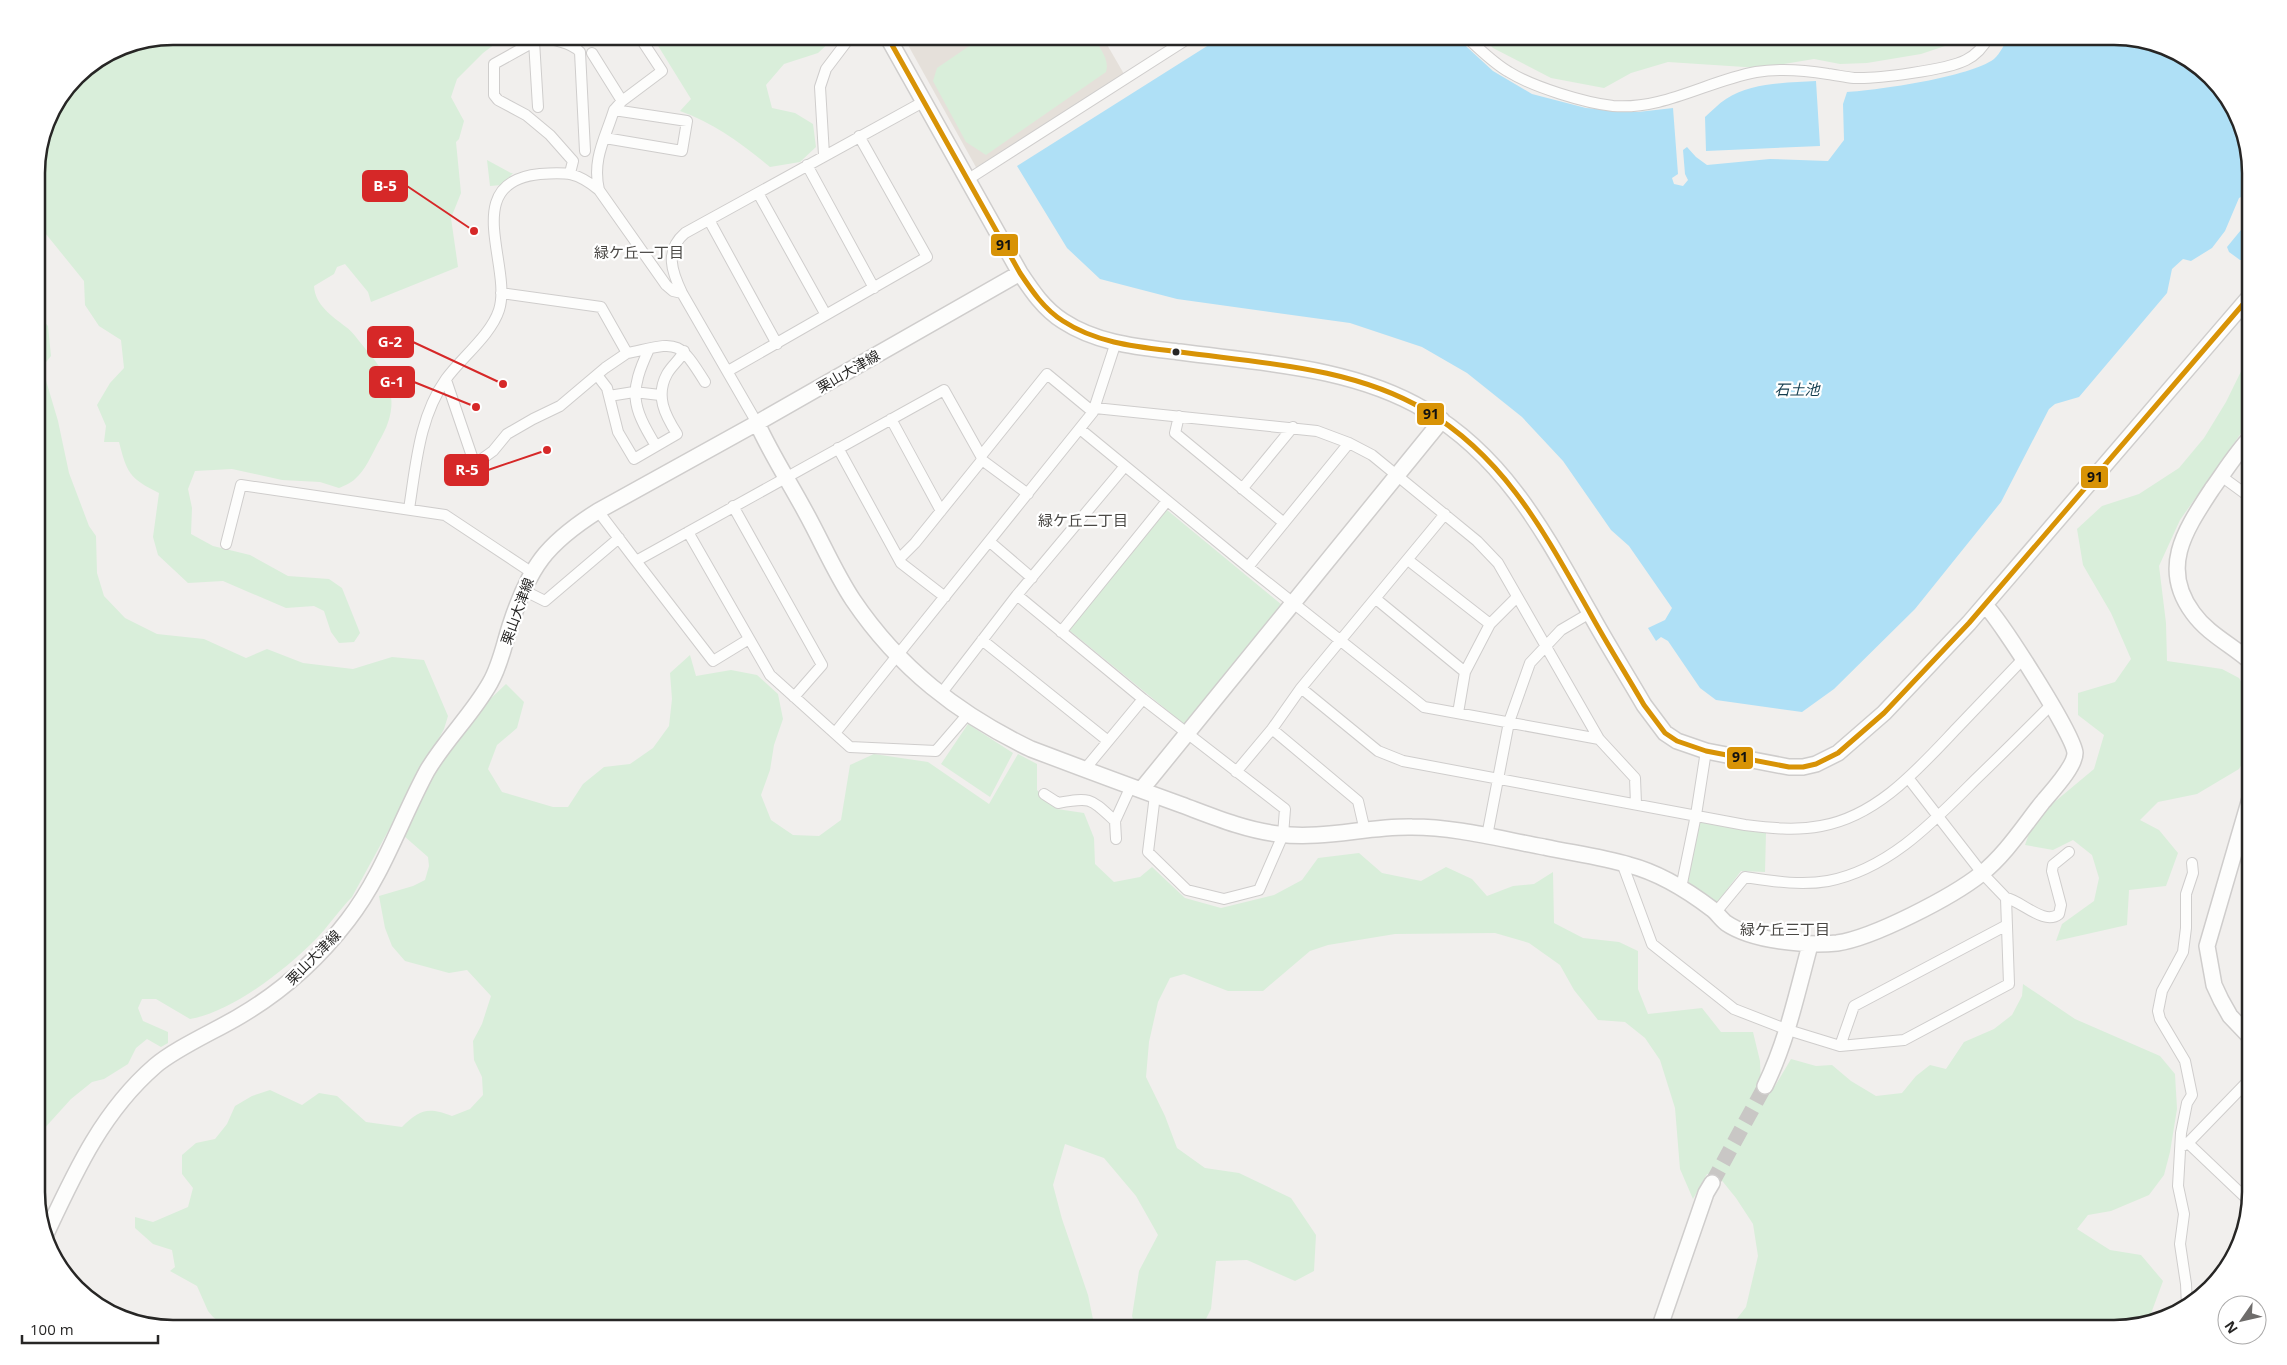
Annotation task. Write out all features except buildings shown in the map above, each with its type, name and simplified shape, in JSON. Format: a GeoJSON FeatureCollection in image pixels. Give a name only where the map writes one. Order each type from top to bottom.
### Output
{"type":"FeatureCollection","features":[{"type":"Feature","properties":{"kind":"street"},"geometry":{"type":"LineString","coordinates":[[527,45],[494,64],[494,95],[498,100],[526,115],[550,135],[573,161],[570,173]]}},
{"type":"Feature","properties":{"kind":"street"},"geometry":{"type":"LineString","coordinates":[[534,45],[538,108]]}},
{"type":"Feature","properties":{"kind":"street"},"geometry":{"type":"LineString","coordinates":[[567,45],[576,48],[580,52],[585,151]]}},
{"type":"Feature","properties":{"kind":"street"},"geometry":{"type":"LineString","coordinates":[[599,190],[596,178],[599,150],[614,110],[622,101],[662,72],[645,45]]}},
{"type":"Feature","properties":{"kind":"street"},"geometry":{"type":"LineString","coordinates":[[824,155],[820,87],[826,70],[844,45]]}},
{"type":"Feature","properties":{"kind":"street"},"geometry":{"type":"LineString","coordinates":[[892,45],[1020,273],[1038,299],[1061,320],[1089,335],[1116,342],[1311,370],[1360,382],[1401,398],[1442,420],[1479,450],[1517,492],[1537,521],[1654,720],[1677,741],[1706,751],[1789,767],[1803,767],[1825,760],[1838,753],[1884,713],[1985,605],[2242,307]]}},
{"type":"Feature","properties":{"kind":"street"},"geometry":{"type":"LineString","coordinates":[[967,180],[1178,45]]}},
{"type":"Feature","properties":{"kind":"street"},"geometry":{"type":"LineString","coordinates":[[1476,45],[1508,72],[1536,85],[1598,103],[1631,106],[1666,101],[1757,72],[1796,70],[1853,78],[1939,67],[1965,60],[1985,45]]}},
{"type":"Feature","properties":{"kind":"street"},"geometry":{"type":"LineString","coordinates":[[592,53],[622,101]]}},
{"type":"Feature","properties":{"kind":"street"},"geometry":{"type":"LineString","coordinates":[[923,102],[685,233],[673,248],[671,264],[682,293],[757,423],[852,598],[873,628],[919,678],[940,695],[1000,734],[1031,749],[1142,791],[1260,832],[1320,836],[1412,827],[1458,830],[1622,863],[1658,875],[1716,912],[1726,922],[1750,933],[1777,940],[1810,945],[1839,942],[1864,937],[1952,893],[1982,873],[2009,845],[2061,780],[2074,760],[2075,752],[2071,740],[2051,705],[2023,659],[1985,605]]}},
{"type":"Feature","properties":{"kind":"street"},"geometry":{"type":"LineString","coordinates":[[605,138],[682,151],[687,121],[614,110]]}},
{"type":"Feature","properties":{"kind":"street"},"geometry":{"type":"LineString","coordinates":[[728,372],[927,257],[859,136]]}},
{"type":"Feature","properties":{"kind":"street"},"geometry":{"type":"LineString","coordinates":[[807,165],[874,288]]}},
{"type":"Feature","properties":{"kind":"street"},"geometry":{"type":"LineString","coordinates":[[409,509],[420,441],[427,414],[446,380],[492,324],[499,309],[501,293],[493,218],[500,195],[511,183],[531,175],[570,173],[586,179],[599,190],[666,285],[673,291],[682,293]]}},
{"type":"Feature","properties":{"kind":"street"},"geometry":{"type":"LineString","coordinates":[[758,193],[826,315]]}},
{"type":"Feature","properties":{"kind":"street"},"geometry":{"type":"LineString","coordinates":[[709,220],[777,344]]}},
{"type":"Feature","properties":{"kind":"street","name":"栗山大津線"},"geometry":{"type":"LineString","coordinates":[[50,1226],[87,1148],[131,1090],[157,1065],[277,992],[303,970],[348,921],[373,883],[428,771],[491,682],[531,572],[542,556],[555,543],[598,510],[757,423],[1020,273]]}},
{"type":"Feature","properties":{"kind":"street"},"geometry":{"type":"LineString","coordinates":[[501,293],[601,307],[628,353]]}},
{"type":"Feature","properties":{"kind":"street"},"geometry":{"type":"LineString","coordinates":[[835,733],[1094,410],[1116,342]]}},
{"type":"Feature","properties":{"kind":"street"},"geometry":{"type":"LineString","coordinates":[[475,464],[493,451],[507,434],[528,421],[560,406],[596,375],[628,353],[671,345],[684,351],[705,382]]}},
{"type":"Feature","properties":{"kind":"street"},"geometry":{"type":"LineString","coordinates":[[650,349],[639,370],[634,392],[640,415],[656,446]]}},
{"type":"Feature","properties":{"kind":"street"},"geometry":{"type":"LineString","coordinates":[[596,375],[607,388],[611,412],[618,432],[634,459],[677,434],[662,405],[660,395],[667,374],[684,351]]}},
{"type":"Feature","properties":{"kind":"street"},"geometry":{"type":"LineString","coordinates":[[899,559],[916,544],[1047,374],[1094,410],[1179,416],[1317,431],[1349,442],[1372,455],[1477,541],[1498,564],[1599,739],[1635,778],[1636,804]]}},
{"type":"Feature","properties":{"kind":"street"},"geometry":{"type":"LineString","coordinates":[[446,380],[479,477]]}},
{"type":"Feature","properties":{"kind":"street"},"geometry":{"type":"LineString","coordinates":[[636,561],[944,390],[982,458],[1028,494]]}},
{"type":"Feature","properties":{"kind":"street"},"geometry":{"type":"LineString","coordinates":[[609,396],[634,392],[660,395]]}},
{"type":"Feature","properties":{"kind":"street"},"geometry":{"type":"LineString","coordinates":[[1179,416],[1175,433],[1284,523]]}},
{"type":"Feature","properties":{"kind":"street"},"geometry":{"type":"LineString","coordinates":[[891,419],[941,511]]}},
{"type":"Feature","properties":{"kind":"street"},"geometry":{"type":"LineString","coordinates":[[1116,839],[1115,821],[1142,791],[1442,420]]}},
{"type":"Feature","properties":{"kind":"street"},"geometry":{"type":"LineString","coordinates":[[1242,488],[1292,427]]}},
{"type":"Feature","properties":{"kind":"street"},"geometry":{"type":"LineString","coordinates":[[1080,429],[1248,568],[1424,707],[1599,739]]}},
{"type":"Feature","properties":{"kind":"street"},"geometry":{"type":"LineString","coordinates":[[1248,568],[1349,442]]}},
{"type":"Feature","properties":{"kind":"street"},"geometry":{"type":"LineString","coordinates":[[2242,447],[2186,530],[2178,554],[2177,568],[2184,600],[2193,614],[2205,627],[2242,655]]}},
{"type":"Feature","properties":{"kind":"street"},"geometry":{"type":"LineString","coordinates":[[838,448],[899,559],[905,567],[945,597]]}},
{"type":"Feature","properties":{"kind":"street"},"geometry":{"type":"LineString","coordinates":[[940,695],[1017,595],[1125,466]]}},
{"type":"Feature","properties":{"kind":"street"},"geometry":{"type":"LineString","coordinates":[[2221,476],[2242,492]]}},
{"type":"Feature","properties":{"kind":"street"},"geometry":{"type":"LineString","coordinates":[[226,544],[241,485],[445,515],[531,572]]}},
{"type":"Feature","properties":{"kind":"street"},"geometry":{"type":"LineString","coordinates":[[1061,632],[1167,501]]}},
{"type":"Feature","properties":{"kind":"street"},"geometry":{"type":"LineString","coordinates":[[733,506],[822,665],[794,697]]}},
{"type":"Feature","properties":{"kind":"street"},"geometry":{"type":"LineString","coordinates":[[598,510],[713,661],[750,639]]}},
{"type":"Feature","properties":{"kind":"street"},"geometry":{"type":"LineString","coordinates":[[1236,772],[1272,729],[1302,688],[1445,514]]}},
{"type":"Feature","properties":{"kind":"street"},"geometry":{"type":"LineString","coordinates":[[688,532],[770,676],[850,747],[936,751],[967,714]]}},
{"type":"Feature","properties":{"kind":"street"},"geometry":{"type":"LineString","coordinates":[[523,590],[545,601],[619,538]]}},
{"type":"Feature","properties":{"kind":"street"},"geometry":{"type":"LineString","coordinates":[[990,542],[1032,578]]}},
{"type":"Feature","properties":{"kind":"street"},"geometry":{"type":"LineString","coordinates":[[1408,560],[1490,624]]}},
{"type":"Feature","properties":{"kind":"street"},"geometry":{"type":"LineString","coordinates":[[1017,595],[1142,699],[1285,809],[1283,835],[1259,890],[1224,899],[1187,890],[1148,852],[1142,791]]}},
{"type":"Feature","properties":{"kind":"street"},"geometry":{"type":"LineString","coordinates":[[1458,713],[1465,672],[1490,624],[1517,597]]}},
{"type":"Feature","properties":{"kind":"street"},"geometry":{"type":"LineString","coordinates":[[1376,599],[1465,672]]}},
{"type":"Feature","properties":{"kind":"street"},"geometry":{"type":"LineString","coordinates":[[1488,836],[1509,722],[1530,662],[1545,644],[1561,630],[1590,613]]}},
{"type":"Feature","properties":{"kind":"street"},"geometry":{"type":"LineString","coordinates":[[982,640],[1108,741]]}},
{"type":"Feature","properties":{"kind":"street"},"geometry":{"type":"LineString","coordinates":[[1302,688],[1363,740],[1391,758],[1745,825],[1783,829],[1821,826],[1849,817],[1865,809],[1909,779],[2023,659]]}},
{"type":"Feature","properties":{"kind":"street"},"geometry":{"type":"LineString","coordinates":[[1085,769],[1142,699]]}},
{"type":"Feature","properties":{"kind":"street"},"geometry":{"type":"LineString","coordinates":[[1716,912],[1745,877],[1788,883],[1827,881],[1866,869],[1906,846],[1938,817],[2051,705]]}},
{"type":"Feature","properties":{"kind":"street"},"geometry":{"type":"LineString","coordinates":[[1272,729],[1358,800],[1365,831]]}},
{"type":"Feature","properties":{"kind":"street"},"geometry":{"type":"LineString","coordinates":[[1681,888],[1696,815],[1706,751]]}},
{"type":"Feature","properties":{"kind":"street"},"geometry":{"type":"LineString","coordinates":[[1909,779],[1982,873],[2006,898],[2048,918],[2059,914],[2061,905],[2052,871],[2053,866],[2070,852]]}},
{"type":"Feature","properties":{"kind":"street"},"geometry":{"type":"LineString","coordinates":[[1044,794],[1058,803],[1083,798],[1115,821]]}},
{"type":"Feature","properties":{"kind":"street"},"geometry":{"type":"LineString","coordinates":[[2242,827],[2208,946],[2214,985],[2230,1016],[2242,1029]]}},
{"type":"Feature","properties":{"kind":"street"},"geometry":{"type":"LineString","coordinates":[[1622,863],[1652,944],[1734,1009],[1788,1030],[1840,1046],[1904,1040],[2009,984],[2006,898]]}},
{"type":"Feature","properties":{"kind":"street"},"geometry":{"type":"LineString","coordinates":[[2187,1297],[2180,1244],[2184,1214],[2178,1186],[2184,1145],[2180,1133],[2187,1103],[2192,1095],[2185,1061],[2160,1019],[2158,1011],[2162,991],[2183,952],[2186,928],[2186,894],[2193,874],[2192,863]]}},
{"type":"Feature","properties":{"kind":"street"},"geometry":{"type":"LineString","coordinates":[[1840,1046],[1854,1006],[2007,925]]}},
{"type":"Feature","properties":{"kind":"street"},"geometry":{"type":"LineString","coordinates":[[1765,1086],[1776,1064],[1788,1030],[1810,945]]}},
{"type":"Feature","properties":{"kind":"street"},"geometry":{"type":"LineString","coordinates":[[2184,1145],[2242,1087]]}},
{"type":"Feature","properties":{"kind":"street"},"geometry":{"type":"LineString","coordinates":[[2184,1145],[2242,1195]]}},
{"type":"Feature","properties":{"kind":"street"},"geometry":{"type":"LineString","coordinates":[[1662,1320],[1704,1199],[1712,1183]]}},
{"type":"Feature","properties":{"kind":"shaded area"},"geometry":{"type":"Polygon","coordinates":[[[908,45],[1107,45],[1124,74],[977,169],[908,45]]]}},
{"type":"Feature","properties":{"kind":"green space"},"geometry":{"type":"Polygon","coordinates":[[[172,45],[494,45],[457,79],[451,97],[464,121],[459,139],[456,142],[461,193],[451,218],[458,267],[371,302],[368,292],[345,264],[337,267],[334,274],[314,286],[317,299],[321,304],[351,331],[374,359],[391,392],[390,416],[362,472],[352,482],[339,488],[320,482],[282,480],[232,469],[195,471],[188,489],[192,508],[191,534],[213,546],[250,555],[288,576],[329,579],[342,588],[360,633],[354,642],[339,643],[331,632],[324,611],[314,606],[286,608],[223,581],[188,583],[158,555],[153,537],[159,493],[141,483],[127,468],[119,442],[104,442],[106,426],[97,405],[110,383],[124,368],[121,340],[99,326],[85,305],[84,281],[45,233],[45,164],[49,140],[66,102],[82,82],[102,66],[140,49],[172,45]]]}},
{"type":"Feature","properties":{"kind":"green space"},"geometry":{"type":"Polygon","coordinates":[[[658,45],[827,45],[818,53],[784,64],[766,85],[772,108],[795,113],[813,124],[816,147],[800,162],[770,167],[727,135],[680,111],[691,99],[658,45]]]}},
{"type":"Feature","properties":{"kind":"green space"},"geometry":{"type":"Polygon","coordinates":[[[971,45],[1098,45],[1107,67],[1106,72],[986,155],[966,142],[933,81],[937,68],[971,45]]]}},
{"type":"Feature","properties":{"kind":"green space"},"geometry":{"type":"Polygon","coordinates":[[[1490,45],[1948,45],[1921,54],[1867,63],[1840,64],[1814,59],[1760,68],[1668,62],[1631,73],[1604,88],[1551,78],[1490,45]]]}},
{"type":"Feature","properties":{"kind":"green space"},"geometry":{"type":"Polygon","coordinates":[[[487,160],[513,173],[502,185],[490,186],[487,160]]]}},
{"type":"Feature","properties":{"kind":"green space"},"geometry":{"type":"Polygon","coordinates":[[[45,323],[48,326],[51,356],[45,363],[45,323]]]}},
{"type":"Feature","properties":{"kind":"green space"},"geometry":{"type":"Polygon","coordinates":[[[2242,369],[2242,432],[2180,520],[2159,566],[2166,623],[2167,661],[2222,669],[2239,678],[2242,683],[2242,764],[2239,769],[2197,794],[2158,802],[2140,820],[2159,830],[2178,853],[2166,886],[2129,890],[2127,925],[2056,941],[2062,924],[2094,901],[2099,878],[2092,855],[2073,840],[2053,850],[2025,845],[2034,819],[2094,769],[2104,735],[2078,715],[2078,693],[2115,682],[2131,659],[2111,613],[2083,565],[2077,529],[2102,506],[2139,494],[2179,468],[2204,438],[2226,402],[2242,369]]]}},
{"type":"Feature","properties":{"kind":"green space"},"geometry":{"type":"Polygon","coordinates":[[[45,377],[58,421],[69,473],[89,526],[96,536],[97,573],[104,596],[125,618],[157,634],[204,639],[246,658],[267,649],[303,663],[353,669],[392,657],[424,660],[448,716],[444,729],[352,897],[315,940],[289,964],[257,988],[223,1008],[206,1015],[190,1019],[156,999],[142,999],[138,1008],[143,1021],[168,1032],[168,1043],[161,1047],[147,1039],[136,1048],[128,1064],[104,1079],[92,1082],[71,1099],[45,1128],[45,377]]]}},
{"type":"Feature","properties":{"kind":"green space"},"geometry":{"type":"Polygon","coordinates":[[[1167,510],[1282,605],[1184,724],[1069,630],[1167,510]]]}},
{"type":"Feature","properties":{"kind":"green space"},"geometry":{"type":"Polygon","coordinates":[[[690,655],[696,676],[731,670],[757,675],[778,694],[783,719],[774,745],[770,770],[761,795],[771,820],[793,835],[819,836],[841,820],[850,765],[874,754],[928,762],[989,804],[1018,754],[1037,764],[1037,790],[1057,809],[1084,813],[1094,838],[1095,864],[1114,882],[1140,877],[1152,867],[1185,898],[1221,908],[1274,895],[1302,880],[1318,858],[1359,853],[1382,873],[1421,881],[1446,867],[1472,879],[1487,896],[1513,886],[1534,884],[1553,872],[1554,923],[1583,938],[1619,942],[1638,951],[1638,989],[1648,1014],[1702,1008],[1721,1032],[1753,1032],[1760,1061],[1761,1085],[1775,1086],[1791,1059],[1816,1066],[1832,1065],[1851,1081],[1876,1096],[1902,1093],[1916,1076],[1930,1065],[1946,1069],[1964,1042],[1994,1029],[2012,1015],[2022,996],[2023,984],[2075,1019],[2160,1056],[2175,1074],[2177,1109],[2164,1175],[2149,1195],[2111,1211],[2088,1215],[2077,1229],[2110,1250],[2141,1255],[2163,1281],[2151,1315],[2114,1320],[1736,1320],[1746,1307],[1758,1256],[1753,1224],[1719,1177],[1707,1174],[1693,1199],[1680,1169],[1675,1108],[1660,1060],[1645,1038],[1625,1022],[1598,1020],[1574,990],[1560,965],[1529,943],[1495,933],[1395,934],[1328,945],[1310,951],[1263,991],[1228,991],[1184,974],[1170,978],[1158,1002],[1149,1042],[1146,1077],[1165,1116],[1177,1148],[1205,1168],[1239,1173],[1291,1198],[1316,1235],[1314,1271],[1295,1281],[1247,1260],[1216,1261],[1211,1309],[1206,1320],[1133,1320],[1132,1316],[1139,1271],[1158,1235],[1136,1196],[1104,1158],[1065,1144],[1053,1185],[1062,1219],[1088,1295],[1093,1320],[217,1320],[208,1311],[197,1286],[170,1271],[175,1267],[172,1250],[153,1244],[135,1228],[135,1217],[153,1222],[188,1207],[193,1188],[182,1174],[182,1155],[196,1143],[215,1139],[227,1124],[235,1106],[252,1096],[270,1090],[302,1105],[319,1093],[337,1096],[366,1122],[402,1127],[414,1116],[425,1111],[437,1111],[452,1116],[470,1109],[483,1095],[482,1077],[474,1060],[473,1041],[482,1024],[491,996],[467,970],[449,973],[405,961],[392,946],[385,928],[379,896],[413,886],[425,880],[429,866],[428,857],[404,836],[452,744],[473,716],[506,684],[524,702],[517,728],[497,745],[488,769],[502,792],[553,807],[568,807],[583,784],[604,767],[630,764],[653,748],[669,726],[672,699],[670,673],[690,655]]]}},
{"type":"Feature","properties":{"kind":"green space"},"geometry":{"type":"Polygon","coordinates":[[[968,724],[1013,753],[990,797],[941,764],[968,724]]]}},
{"type":"Feature","properties":{"kind":"green space"},"geometry":{"type":"Polygon","coordinates":[[[1699,819],[1766,833],[1765,872],[1741,871],[1717,903],[1687,881],[1699,819]]]}},
{"type":"Feature","properties":{"kind":"water","name":"石土池"},"geometry":{"type":"Polygon","coordinates":[[[1209,45],[1465,45],[1493,71],[1532,94],[1586,108],[1638,112],[1673,108],[1678,174],[1672,178],[1674,184],[1683,186],[1688,180],[1685,174],[1683,150],[1687,147],[1707,165],[1770,159],[1828,161],[1844,140],[1843,104],[1847,92],[1924,82],[1982,66],[1994,59],[2004,45],[2114,45],[2147,49],[2178,62],[2205,82],[2216,95],[2225,109],[2238,140],[2242,164],[2242,196],[2239,198],[2225,231],[2212,248],[2191,261],[2183,259],[2172,269],[2167,293],[2079,397],[2055,404],[2049,409],[2001,502],[1915,609],[1834,689],[1802,712],[1716,700],[1700,688],[1668,641],[1661,637],[1656,641],[1648,628],[1665,620],[1672,608],[1629,546],[1611,530],[1563,461],[1522,417],[1467,373],[1422,347],[1350,323],[1177,299],[1100,279],[1067,248],[1017,166],[1209,45]]]}},
{"type":"Feature","properties":{"kind":"water"},"geometry":{"type":"Polygon","coordinates":[[[1816,81],[1820,146],[1706,151],[1705,117],[1726,99],[1736,93],[1758,86],[1816,81]]]}},
{"type":"Feature","properties":{"kind":"water"},"geometry":{"type":"Polygon","coordinates":[[[2242,229],[2242,260],[2229,252],[2227,247],[2242,229]]]}},
{"type":"Feature","properties":{"kind":"tunnel"},"geometry":{"type":"LineString","coordinates":[[1712,1183],[1765,1086]]}},
{"type":"Feature","properties":{"kind":"transit line","name":"91"},"geometry":{"type":"LineString","coordinates":[[892,45],[1020,273],[1050,311],[1076,329],[1105,340],[1306,369],[1368,384],[1425,410],[1454,429],[1501,474],[1521,500],[1557,555],[1644,705],[1665,733],[1677,741],[1706,751],[1789,767],[1803,767],[1816,764],[1838,753],[1884,713],[1969,623],[2242,305]]}},
{"type":"Feature","properties":{"kind":"place","name":"B-5"},"geometry":{"type":"Point","coordinates":[474,231]}},
{"type":"Feature","properties":{"kind":"place","name":"G-2"},"geometry":{"type":"Point","coordinates":[503,384]}},
{"type":"Feature","properties":{"kind":"place","name":"G-1"},"geometry":{"type":"Point","coordinates":[476,407]}},
{"type":"Feature","properties":{"kind":"place","name":"R-5"},"geometry":{"type":"Point","coordinates":[547,450]}},
{"type":"Feature","properties":{"kind":"district","name":"緑ケ丘一丁目"},"geometry":{"type":"Point","coordinates":[639,252]}},
{"type":"Feature","properties":{"kind":"district","name":"緑ケ丘二丁目"},"geometry":{"type":"Point","coordinates":[1083,520]}},
{"type":"Feature","properties":{"kind":"district","name":"緑ケ丘三丁目"},"geometry":{"type":"Point","coordinates":[1785,929]}}]}
